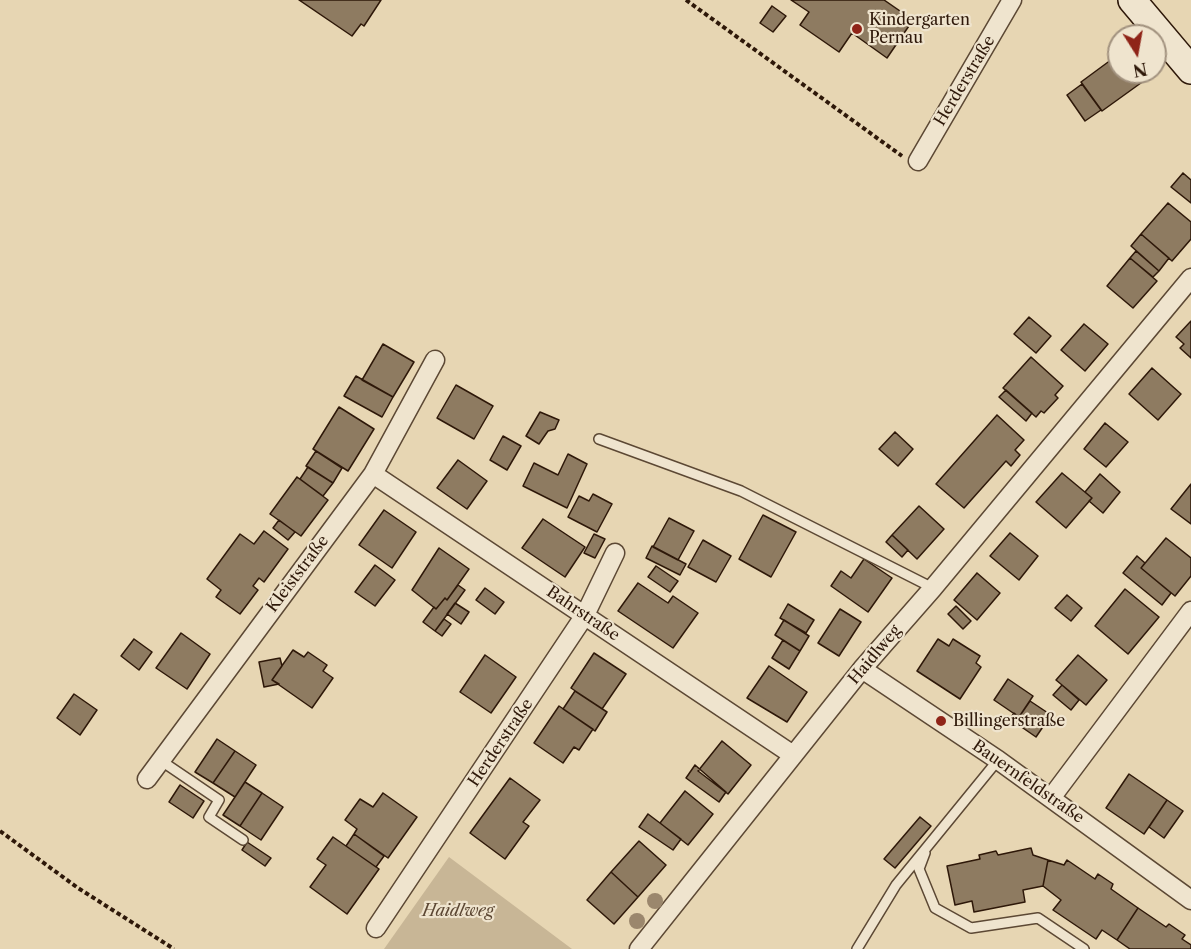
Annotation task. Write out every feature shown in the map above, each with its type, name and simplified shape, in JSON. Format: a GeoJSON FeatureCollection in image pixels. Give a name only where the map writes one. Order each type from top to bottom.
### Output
{"type":"FeatureCollection","features":[{"type":"Feature","properties":{"kind":"street","name":"Herderstraße"},"geometry":{"type":"LineString","coordinates":[[918,161],[1012,0]]}},
{"type":"Feature","properties":{"kind":"street"},"geometry":{"type":"LineString","coordinates":[[1132,0],[1191,70]]}},
{"type":"Feature","properties":{"kind":"street","name":"Haidlweg"},"geometry":{"type":"LineString","coordinates":[[639,949],[862,669],[933,588],[1191,278]]}},
{"type":"Feature","properties":{"kind":"street","name":"Kleiststraße"},"geometry":{"type":"LineString","coordinates":[[147,778],[373,474],[435,360]]}},
{"type":"Feature","properties":{"kind":"street","name":"Bahrstraße"},"geometry":{"type":"LineString","coordinates":[[373,474],[793,755]]}},
{"type":"Feature","properties":{"kind":"street","name":"Herderstraße"},"geometry":{"type":"LineString","coordinates":[[376,928],[585,615],[615,553]]}},
{"type":"Feature","properties":{"kind":"street"},"geometry":{"type":"LineString","coordinates":[[1051,798],[1191,611]]}},
{"type":"Feature","properties":{"kind":"street","name":"Bauernfeldstraße"},"geometry":{"type":"LineString","coordinates":[[862,669],[998,760],[1191,900]]}},
{"type":"Feature","properties":{"kind":"lane"},"geometry":{"type":"LineString","coordinates":[[599,439],[741,491],[933,588]]}},
{"type":"Feature","properties":{"kind":"lane"},"geometry":{"type":"LineString","coordinates":[[160,760],[219,800],[209,817],[243,840]]}},
{"type":"Feature","properties":{"kind":"lane"},"geometry":{"type":"LineString","coordinates":[[856,949],[896,885],[998,760]]}},
{"type":"Feature","properties":{"kind":"lane"},"geometry":{"type":"LineString","coordinates":[[928,845],[920,869],[935,908],[971,928],[1038,918],[1084,949]]}},
{"type":"Feature","properties":{"kind":"path"},"geometry":{"type":"LineString","coordinates":[[686,0],[903,156],[918,161]]}},
{"type":"Feature","properties":{"kind":"path"},"geometry":{"type":"LineString","coordinates":[[0,831],[78,888],[174,949]]}},
{"type":"Feature","properties":{"kind":"green space","name":"Haidlweg"},"geometry":{"type":"Polygon","coordinates":[[[449,857],[572,949],[384,949],[449,857]]]}},
{"type":"Feature","properties":{"kind":"building"},"geometry":{"type":"Polygon","coordinates":[[[299,0],[381,0],[364,26],[361,24],[352,36],[299,0]]]}},
{"type":"Feature","properties":{"kind":"building","name":"Kindergarten Pernau"},"geometry":{"type":"Polygon","coordinates":[[[791,0],[884,0],[913,20],[887,58],[852,33],[839,52],[800,25],[809,12],[791,0]]]}},
{"type":"Feature","properties":{"kind":"building"},"geometry":{"type":"Polygon","coordinates":[[[772,6],[786,16],[773,32],[760,23],[772,6]]]}},
{"type":"Feature","properties":{"kind":"building"},"geometry":{"type":"Polygon","coordinates":[[[1107,63],[1107,84],[1140,84],[1102,111],[1081,82],[1107,63]]]}},
{"type":"Feature","properties":{"kind":"building"},"geometry":{"type":"Polygon","coordinates":[[[1082,84],[1101,110],[1085,121],[1067,95],[1082,84]]]}},
{"type":"Feature","properties":{"kind":"building"},"geometry":{"type":"Polygon","coordinates":[[[1183,173],[1191,180],[1191,203],[1171,187],[1183,173]]]}},
{"type":"Feature","properties":{"kind":"building"},"geometry":{"type":"Polygon","coordinates":[[[1168,203],[1191,222],[1191,239],[1172,261],[1141,234],[1168,203]]]}},
{"type":"Feature","properties":{"kind":"building"},"geometry":{"type":"Polygon","coordinates":[[[1141,234],[1169,258],[1159,271],[1131,246],[1141,234]]]}},
{"type":"Feature","properties":{"kind":"building"},"geometry":{"type":"Polygon","coordinates":[[[1136,251],[1159,271],[1153,277],[1130,258],[1136,251]]]}},
{"type":"Feature","properties":{"kind":"building"},"geometry":{"type":"Polygon","coordinates":[[[1130,258],[1157,281],[1133,308],[1107,286],[1130,258]]]}},
{"type":"Feature","properties":{"kind":"building"},"geometry":{"type":"Polygon","coordinates":[[[1029,317],[1051,336],[1036,353],[1014,334],[1029,317]]]}},
{"type":"Feature","properties":{"kind":"building"},"geometry":{"type":"Polygon","coordinates":[[[1191,321],[1191,358],[1180,348],[1184,344],[1176,337],[1191,321]]]}},
{"type":"Feature","properties":{"kind":"building"},"geometry":{"type":"Polygon","coordinates":[[[1084,324],[1108,344],[1085,371],[1061,350],[1084,324]]]}},
{"type":"Feature","properties":{"kind":"building"},"geometry":{"type":"Polygon","coordinates":[[[383,344],[414,362],[393,397],[362,380],[383,344]]]}},
{"type":"Feature","properties":{"kind":"building"},"geometry":{"type":"Polygon","coordinates":[[[1031,357],[1063,386],[1055,395],[1058,398],[1044,413],[1041,411],[1036,417],[1003,388],[1031,357]]]}},
{"type":"Feature","properties":{"kind":"building"},"geometry":{"type":"Polygon","coordinates":[[[1152,368],[1181,394],[1158,420],[1129,394],[1152,368]]]}},
{"type":"Feature","properties":{"kind":"building"},"geometry":{"type":"Polygon","coordinates":[[[356,376],[393,397],[382,417],[344,396],[356,376]]]}},
{"type":"Feature","properties":{"kind":"building"},"geometry":{"type":"Polygon","coordinates":[[[456,385],[493,406],[474,439],[437,418],[456,385]]]}},
{"type":"Feature","properties":{"kind":"building"},"geometry":{"type":"Polygon","coordinates":[[[1006,390],[1032,413],[1026,421],[999,397],[1006,390]]]}},
{"type":"Feature","properties":{"kind":"building"},"geometry":{"type":"Polygon","coordinates":[[[339,407],[374,429],[348,471],[313,449],[339,407]]]}},
{"type":"Feature","properties":{"kind":"building"},"geometry":{"type":"Polygon","coordinates":[[[540,412],[559,420],[555,429],[548,431],[539,444],[526,436],[540,412]]]}},
{"type":"Feature","properties":{"kind":"building"},"geometry":{"type":"Polygon","coordinates":[[[997,415],[1024,440],[1015,450],[1020,455],[1011,466],[1006,461],[964,508],[936,484],[997,415]]]}},
{"type":"Feature","properties":{"kind":"building"},"geometry":{"type":"Polygon","coordinates":[[[1105,423],[1128,442],[1106,467],[1084,449],[1105,423]]]}},
{"type":"Feature","properties":{"kind":"building"},"geometry":{"type":"Polygon","coordinates":[[[895,432],[913,449],[898,466],[879,449],[895,432]]]}},
{"type":"Feature","properties":{"kind":"building"},"geometry":{"type":"Polygon","coordinates":[[[503,436],[521,446],[507,470],[490,460],[503,436]]]}},
{"type":"Feature","properties":{"kind":"building"},"geometry":{"type":"Polygon","coordinates":[[[316,451],[342,468],[333,483],[306,466],[316,451]]]}},
{"type":"Feature","properties":{"kind":"building"},"geometry":{"type":"Polygon","coordinates":[[[568,454],[587,464],[567,508],[523,486],[534,463],[558,475],[568,454]]]}},
{"type":"Feature","properties":{"kind":"building"},"geometry":{"type":"Polygon","coordinates":[[[458,460],[487,481],[467,509],[437,488],[458,460]]]}},
{"type":"Feature","properties":{"kind":"building"},"geometry":{"type":"Polygon","coordinates":[[[308,467],[333,483],[323,496],[300,479],[308,467]]]}},
{"type":"Feature","properties":{"kind":"building"},"geometry":{"type":"Polygon","coordinates":[[[1062,473],[1092,498],[1066,528],[1036,502],[1062,473]]]}},
{"type":"Feature","properties":{"kind":"building"},"geometry":{"type":"Polygon","coordinates":[[[1100,474],[1120,492],[1103,513],[1089,501],[1092,498],[1085,492],[1100,474]]]}},
{"type":"Feature","properties":{"kind":"building"},"geometry":{"type":"Polygon","coordinates":[[[297,477],[328,500],[301,536],[270,514],[297,477]]]}},
{"type":"Feature","properties":{"kind":"building"},"geometry":{"type":"Polygon","coordinates":[[[1191,484],[1191,524],[1171,509],[1191,484]]]}},
{"type":"Feature","properties":{"kind":"building"},"geometry":{"type":"Polygon","coordinates":[[[593,494],[612,504],[597,532],[568,517],[579,496],[589,501],[593,494]]]}},
{"type":"Feature","properties":{"kind":"building"},"geometry":{"type":"Polygon","coordinates":[[[919,506],[944,529],[917,559],[892,535],[919,506]]]}},
{"type":"Feature","properties":{"kind":"building"},"geometry":{"type":"Polygon","coordinates":[[[384,510],[416,532],[392,568],[359,545],[384,510]]]}},
{"type":"Feature","properties":{"kind":"building"},"geometry":{"type":"Polygon","coordinates":[[[763,515],[796,532],[771,577],[739,559],[763,515]]]}},
{"type":"Feature","properties":{"kind":"building"},"geometry":{"type":"Polygon","coordinates":[[[669,518],[694,531],[678,560],[653,547],[669,518]]]}},
{"type":"Feature","properties":{"kind":"building"},"geometry":{"type":"Polygon","coordinates":[[[543,519],[585,547],[565,577],[522,548],[543,519]]]}},
{"type":"Feature","properties":{"kind":"building"},"geometry":{"type":"Polygon","coordinates":[[[279,520],[295,532],[288,540],[273,528],[279,520]]]}},
{"type":"Feature","properties":{"kind":"building"},"geometry":{"type":"Polygon","coordinates":[[[264,531],[288,549],[264,582],[259,578],[253,586],[258,590],[240,614],[216,597],[221,590],[207,579],[240,534],[254,544],[264,531]]]}},
{"type":"Feature","properties":{"kind":"building"},"geometry":{"type":"Polygon","coordinates":[[[1010,533],[1038,556],[1019,580],[990,556],[1010,533]]]}},
{"type":"Feature","properties":{"kind":"building"},"geometry":{"type":"Polygon","coordinates":[[[594,534],[605,539],[595,558],[584,553],[594,534]]]}},
{"type":"Feature","properties":{"kind":"building"},"geometry":{"type":"Polygon","coordinates":[[[892,535],[908,550],[902,557],[886,542],[892,535]]]}},
{"type":"Feature","properties":{"kind":"building"},"geometry":{"type":"Polygon","coordinates":[[[1166,538],[1191,558],[1191,576],[1175,596],[1141,568],[1166,538]]]}},
{"type":"Feature","properties":{"kind":"building"},"geometry":{"type":"Polygon","coordinates":[[[703,540],[731,556],[716,582],[688,567],[703,540]]]}},
{"type":"Feature","properties":{"kind":"building"},"geometry":{"type":"Polygon","coordinates":[[[652,546],[686,564],[680,575],[646,558],[652,546]]]}},
{"type":"Feature","properties":{"kind":"building"},"geometry":{"type":"Polygon","coordinates":[[[439,548],[469,569],[447,600],[445,598],[436,609],[412,590],[439,548]]]}},
{"type":"Feature","properties":{"kind":"building"},"geometry":{"type":"Polygon","coordinates":[[[1137,556],[1145,563],[1141,568],[1171,593],[1162,605],[1123,573],[1137,556]]]}},
{"type":"Feature","properties":{"kind":"building"},"geometry":{"type":"Polygon","coordinates":[[[864,559],[892,578],[868,612],[831,586],[841,571],[851,578],[864,559]]]}},
{"type":"Feature","properties":{"kind":"building"},"geometry":{"type":"Polygon","coordinates":[[[375,565],[395,580],[375,606],[355,592],[375,565]]]}},
{"type":"Feature","properties":{"kind":"building"},"geometry":{"type":"Polygon","coordinates":[[[656,566],[678,581],[670,592],[648,577],[656,566]]]}},
{"type":"Feature","properties":{"kind":"building"},"geometry":{"type":"Polygon","coordinates":[[[977,573],[1000,593],[977,620],[954,600],[977,573]]]}},
{"type":"Feature","properties":{"kind":"building"},"geometry":{"type":"Polygon","coordinates":[[[638,583],[668,603],[673,596],[698,613],[673,648],[618,611],[638,583]]]}},
{"type":"Feature","properties":{"kind":"building"},"geometry":{"type":"Polygon","coordinates":[[[458,585],[465,590],[435,631],[423,622],[434,607],[436,609],[445,598],[447,600],[458,585]]]}},
{"type":"Feature","properties":{"kind":"building"},"geometry":{"type":"Polygon","coordinates":[[[485,588],[504,602],[495,614],[476,600],[485,588]]]}},
{"type":"Feature","properties":{"kind":"building"},"geometry":{"type":"Polygon","coordinates":[[[1125,589],[1159,617],[1128,654],[1095,626],[1125,589]]]}},
{"type":"Feature","properties":{"kind":"building"},"geometry":{"type":"Polygon","coordinates":[[[1067,595],[1082,608],[1071,621],[1055,608],[1067,595]]]}},
{"type":"Feature","properties":{"kind":"building"},"geometry":{"type":"Polygon","coordinates":[[[455,603],[469,612],[461,624],[447,614],[455,603]]]}},
{"type":"Feature","properties":{"kind":"building"},"geometry":{"type":"Polygon","coordinates":[[[788,604],[814,620],[806,633],[780,618],[788,604]]]}},
{"type":"Feature","properties":{"kind":"building"},"geometry":{"type":"Polygon","coordinates":[[[956,606],[971,621],[963,629],[948,614],[956,606]]]}},
{"type":"Feature","properties":{"kind":"building"},"geometry":{"type":"Polygon","coordinates":[[[840,609],[861,622],[839,656],[818,643],[840,609]]]}},
{"type":"Feature","properties":{"kind":"building"},"geometry":{"type":"Polygon","coordinates":[[[444,619],[451,624],[442,636],[435,631],[444,619]]]}},
{"type":"Feature","properties":{"kind":"building"},"geometry":{"type":"Polygon","coordinates":[[[784,620],[809,636],[800,651],[775,635],[784,620]]]}},
{"type":"Feature","properties":{"kind":"building"},"geometry":{"type":"Polygon","coordinates":[[[181,633],[210,654],[187,689],[156,668],[181,633]]]}},
{"type":"Feature","properties":{"kind":"building"},"geometry":{"type":"Polygon","coordinates":[[[134,639],[152,652],[139,670],[121,656],[134,639]]]}},
{"type":"Feature","properties":{"kind":"building"},"geometry":{"type":"Polygon","coordinates":[[[938,639],[949,646],[953,639],[980,656],[976,663],[981,667],[960,699],[917,671],[938,639]]]}},
{"type":"Feature","properties":{"kind":"building"},"geometry":{"type":"Polygon","coordinates":[[[783,640],[800,651],[789,669],[772,658],[783,640]]]}},
{"type":"Feature","properties":{"kind":"building"},"geometry":{"type":"Polygon","coordinates":[[[293,650],[304,657],[308,652],[327,665],[323,671],[333,678],[312,708],[272,680],[293,650]]]}},
{"type":"Feature","properties":{"kind":"building"},"geometry":{"type":"Polygon","coordinates":[[[594,653],[626,674],[602,709],[571,688],[594,653]]]}},
{"type":"Feature","properties":{"kind":"building"},"geometry":{"type":"Polygon","coordinates":[[[485,655],[516,677],[491,713],[460,692],[485,655]]]}},
{"type":"Feature","properties":{"kind":"building"},"geometry":{"type":"Polygon","coordinates":[[[1078,655],[1107,680],[1086,705],[1056,680],[1078,655]]]}},
{"type":"Feature","properties":{"kind":"building"},"geometry":{"type":"Polygon","coordinates":[[[280,658],[282,666],[272,680],[279,684],[264,687],[259,662],[280,658]]]}},
{"type":"Feature","properties":{"kind":"building"},"geometry":{"type":"Polygon","coordinates":[[[769,666],[807,692],[787,722],[747,698],[769,666]]]}},
{"type":"Feature","properties":{"kind":"building"},"geometry":{"type":"Polygon","coordinates":[[[1008,679],[1033,696],[1019,717],[994,700],[1008,679]]]}},
{"type":"Feature","properties":{"kind":"building"},"geometry":{"type":"Polygon","coordinates":[[[1062,685],[1079,700],[1071,710],[1053,695],[1062,685]]]}},
{"type":"Feature","properties":{"kind":"building"},"geometry":{"type":"Polygon","coordinates":[[[575,691],[607,712],[595,731],[563,709],[575,691]]]}},
{"type":"Feature","properties":{"kind":"building"},"geometry":{"type":"Polygon","coordinates":[[[74,694],[97,710],[80,735],[57,718],[74,694]]]}},
{"type":"Feature","properties":{"kind":"building"},"geometry":{"type":"Polygon","coordinates":[[[1030,701],[1051,715],[1036,737],[1010,719],[1014,713],[1019,717],[1030,701]]]}},
{"type":"Feature","properties":{"kind":"building"},"geometry":{"type":"Polygon","coordinates":[[[559,706],[593,729],[579,750],[574,747],[563,763],[534,743],[559,706]]]}},
{"type":"Feature","properties":{"kind":"building"},"geometry":{"type":"Polygon","coordinates":[[[217,739],[235,751],[213,783],[195,772],[217,739]]]}},
{"type":"Feature","properties":{"kind":"building"},"geometry":{"type":"Polygon","coordinates":[[[722,741],[751,765],[728,794],[698,771],[722,741]]]}},
{"type":"Feature","properties":{"kind":"building"},"geometry":{"type":"Polygon","coordinates":[[[235,751],[256,765],[235,797],[213,783],[235,751]]]}},
{"type":"Feature","properties":{"kind":"building"},"geometry":{"type":"Polygon","coordinates":[[[695,765],[726,792],[719,802],[686,778],[695,765]]]}},
{"type":"Feature","properties":{"kind":"building"},"geometry":{"type":"Polygon","coordinates":[[[1129,774],[1167,800],[1144,834],[1106,808],[1129,774]]]}},
{"type":"Feature","properties":{"kind":"building"},"geometry":{"type":"Polygon","coordinates":[[[510,778],[540,800],[523,822],[529,826],[505,859],[470,833],[510,778]]]}},
{"type":"Feature","properties":{"kind":"building"},"geometry":{"type":"Polygon","coordinates":[[[245,782],[262,793],[240,826],[223,815],[245,782]]]}},
{"type":"Feature","properties":{"kind":"building"},"geometry":{"type":"Polygon","coordinates":[[[180,785],[204,801],[193,818],[169,802],[180,785]]]}},
{"type":"Feature","properties":{"kind":"building"},"geometry":{"type":"Polygon","coordinates":[[[685,791],[713,814],[688,845],[660,823],[685,791]]]}},
{"type":"Feature","properties":{"kind":"building"},"geometry":{"type":"Polygon","coordinates":[[[262,793],[283,807],[261,840],[240,826],[262,793]]]}},
{"type":"Feature","properties":{"kind":"building"},"geometry":{"type":"Polygon","coordinates":[[[383,793],[417,817],[388,858],[354,834],[357,829],[345,820],[360,799],[373,807],[383,793]]]}},
{"type":"Feature","properties":{"kind":"building"},"geometry":{"type":"Polygon","coordinates":[[[1167,800],[1183,811],[1164,838],[1149,827],[1167,800]]]}},
{"type":"Feature","properties":{"kind":"building"},"geometry":{"type":"Polygon","coordinates":[[[648,814],[681,839],[673,850],[639,827],[648,814]]]}},
{"type":"Feature","properties":{"kind":"building"},"geometry":{"type":"Polygon","coordinates":[[[920,817],[931,826],[895,868],[884,859],[920,817]]]}},
{"type":"Feature","properties":{"kind":"building"},"geometry":{"type":"Polygon","coordinates":[[[354,834],[384,856],[376,867],[346,846],[354,834]]]}},
{"type":"Feature","properties":{"kind":"building"},"geometry":{"type":"Polygon","coordinates":[[[333,837],[379,869],[347,914],[310,887],[326,865],[317,859],[333,837]]]}},
{"type":"Feature","properties":{"kind":"building"},"geometry":{"type":"Polygon","coordinates":[[[639,841],[666,865],[638,897],[611,872],[639,841]]]}},
{"type":"Feature","properties":{"kind":"building"},"geometry":{"type":"Polygon","coordinates":[[[247,842],[271,858],[265,866],[242,850],[247,842]]]}},
{"type":"Feature","properties":{"kind":"building"},"geometry":{"type":"Polygon","coordinates":[[[1031,848],[1033,855],[1048,860],[1043,886],[1023,890],[1025,902],[974,912],[972,901],[955,905],[947,866],[980,859],[979,855],[996,851],[998,855],[1031,848]]]}},
{"type":"Feature","properties":{"kind":"building"},"geometry":{"type":"Polygon","coordinates":[[[1048,860],[1064,865],[1067,860],[1095,879],[1098,874],[1113,884],[1111,889],[1138,908],[1117,940],[1102,930],[1096,939],[1053,910],[1061,900],[1043,886],[1048,860]]]}},
{"type":"Feature","properties":{"kind":"building"},"geometry":{"type":"Polygon","coordinates":[[[611,872],[638,897],[614,924],[587,900],[611,872]]]}},
{"type":"Feature","properties":{"kind":"building"},"geometry":{"type":"Polygon","coordinates":[[[1138,908],[1166,927],[1169,924],[1185,935],[1182,939],[1191,945],[1191,949],[1130,949],[1117,940],[1138,908]]]}},
{"type":"Feature","properties":{"kind":"place","name":"Kindergarten Pernau"},"geometry":{"type":"Point","coordinates":[857,29]}},
{"type":"Feature","properties":{"kind":"place","name":"Billingerstraße"},"geometry":{"type":"Point","coordinates":[941,721]}}]}
